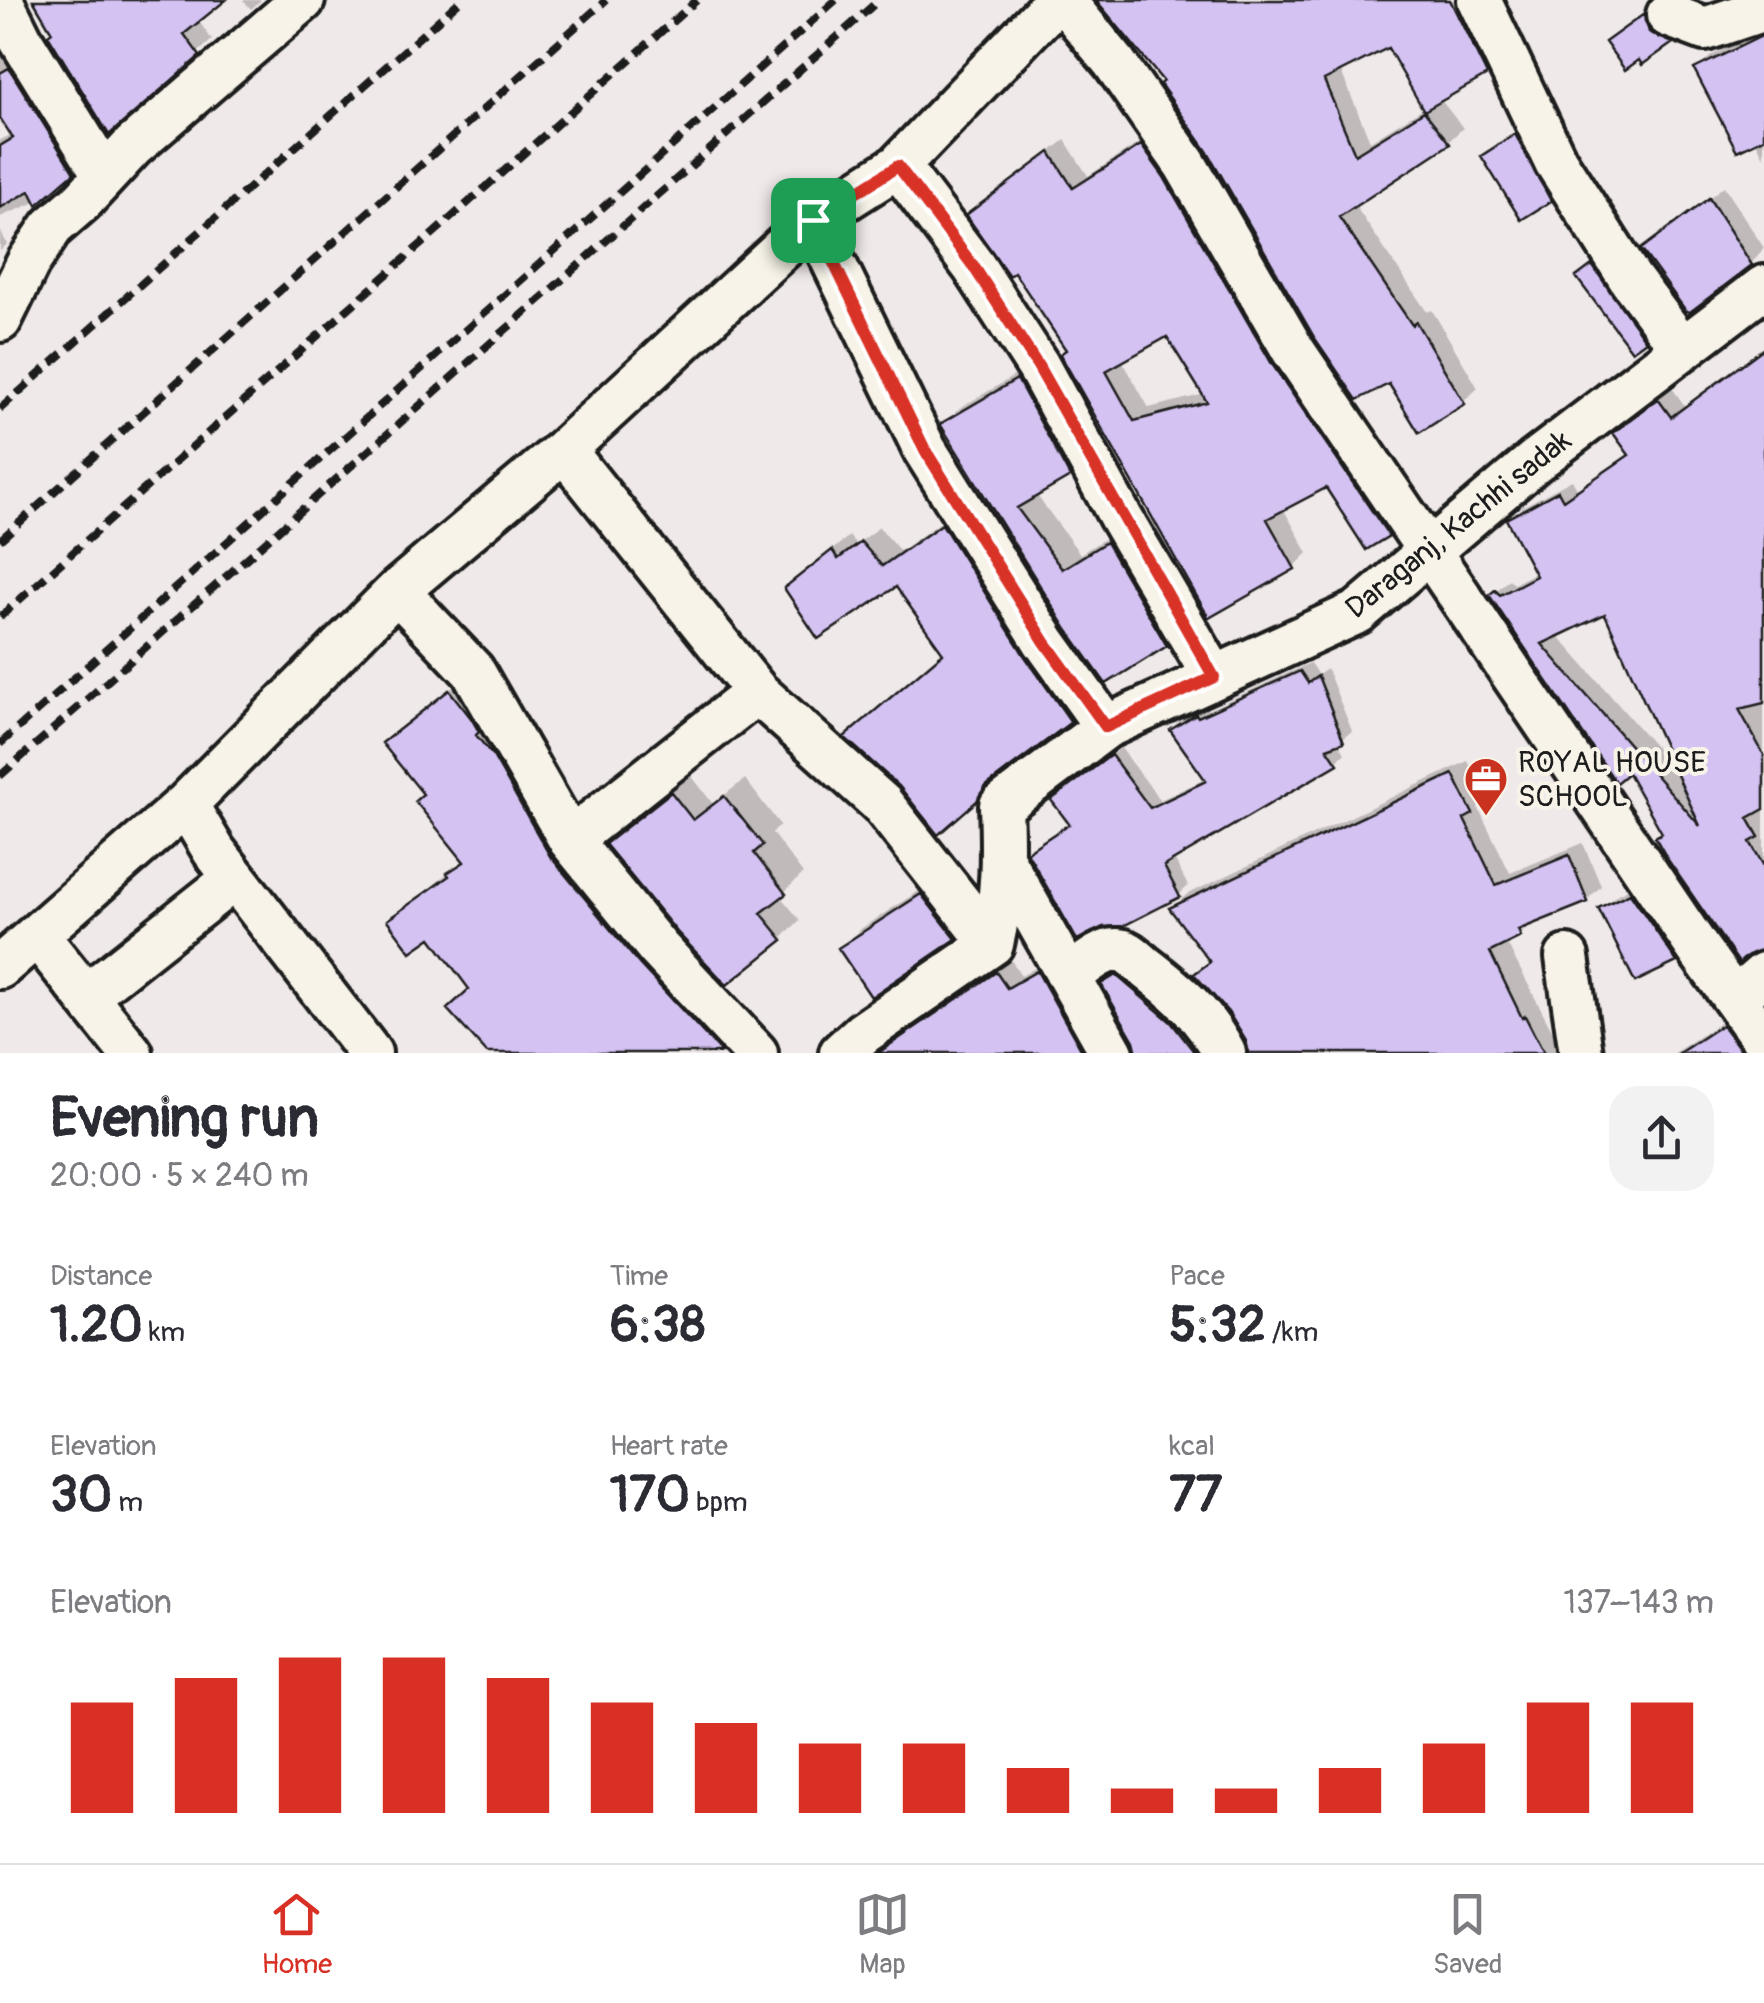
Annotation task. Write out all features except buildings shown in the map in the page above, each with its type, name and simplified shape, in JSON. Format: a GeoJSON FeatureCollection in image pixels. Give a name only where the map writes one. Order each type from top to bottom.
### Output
{"type":"FeatureCollection","features":[{"type":"Feature","properties":{"kind":"street"},"geometry":{"type":"LineString","coordinates":[[1,0],[10,45],[105,176]]}},
{"type":"Feature","properties":{"kind":"street"},"geometry":{"type":"LineString","coordinates":[[0,320],[28,262],[52,227],[133,146],[303,0]]}},
{"type":"Feature","properties":{"kind":"street"},"geometry":{"type":"LineString","coordinates":[[0,967],[186,804],[397,591],[564,450],[813,220],[898,166],[1060,0],[1114,62],[1185,164],[1293,350],[1429,554],[1750,987],[1764,1040]]}},
{"type":"Feature","properties":{"kind":"street"},"geometry":{"type":"LineString","coordinates":[[1478,0],[1556,162],[1631,280],[1683,348]]}},
{"type":"Feature","properties":{"kind":"street"},"geometry":{"type":"LineString","coordinates":[[1668,15],[1705,29],[1764,9]]}},
{"type":"Feature","properties":{"kind":"street"},"geometry":{"type":"LineString","coordinates":[[898,166],[974,267],[1038,366],[1214,677]]}},
{"type":"Feature","properties":{"kind":"street"},"geometry":{"type":"LineString","coordinates":[[813,220],[925,450],[1045,642],[1106,727]]}},
{"type":"Feature","properties":{"kind":"street","name":"Daraganj, Kachhi sadak"},"geometry":{"type":"LineString","coordinates":[[992,944],[1003,860],[1001,806],[1106,727],[1358,612],[1534,462],[1764,287]]}},
{"type":"Feature","properties":{"kind":"street"},"geometry":{"type":"LineString","coordinates":[[564,450],[757,692],[882,804],[992,944],[840,1053]]}},
{"type":"Feature","properties":{"kind":"street"},"geometry":{"type":"LineString","coordinates":[[397,591],[473,671],[570,840],[658,948],[756,1053]]}},
{"type":"Feature","properties":{"kind":"street"},"geometry":{"type":"LineString","coordinates":[[570,840],[757,692]]}},
{"type":"Feature","properties":{"kind":"street"},"geometry":{"type":"LineString","coordinates":[[186,804],[235,878],[370,1053]]}},
{"type":"Feature","properties":{"kind":"street"},"geometry":{"type":"LineString","coordinates":[[1003,860],[1112,1053]]}},
{"type":"Feature","properties":{"kind":"street"},"geometry":{"type":"LineString","coordinates":[[86,996],[235,878]]}},
{"type":"Feature","properties":{"kind":"street"},"geometry":{"type":"LineString","coordinates":[[37,934],[131,1053]]}},
{"type":"Feature","properties":{"kind":"street"},"geometry":{"type":"LineString","coordinates":[[1069,977],[1103,953],[1112,949],[1127,951],[1176,989],[1206,1023],[1224,1053]]}},
{"type":"Feature","properties":{"kind":"street"},"geometry":{"type":"LineString","coordinates":[[1567,957],[1581,1053]]}},
{"type":"Feature","properties":{"kind":"railway"},"geometry":{"type":"LineString","coordinates":[[0,409],[461,0]]}},
{"type":"Feature","properties":{"kind":"railway"},"geometry":{"type":"LineString","coordinates":[[0,540],[606,0]]}},
{"type":"Feature","properties":{"kind":"railway"},"geometry":{"type":"LineString","coordinates":[[0,617],[697,0]]}},
{"type":"Feature","properties":{"kind":"railway"},"geometry":{"type":"LineString","coordinates":[[0,744],[836,0]]}},
{"type":"Feature","properties":{"kind":"railway"},"geometry":{"type":"LineString","coordinates":[[0,776],[879,0]]}},
{"type":"Feature","properties":{"kind":"place","name":"ROYAL HOUSE SCHOOL"},"geometry":{"type":"Point","coordinates":[1486,817]}},
{"type":"Feature","properties":{"kind":"route"},"geometry":{"type":"LineString","coordinates":[[898,166],[974,267],[1038,366],[1214,677],[1106,727],[1096,716],[925,450],[813,220],[898,166]]}}]}
